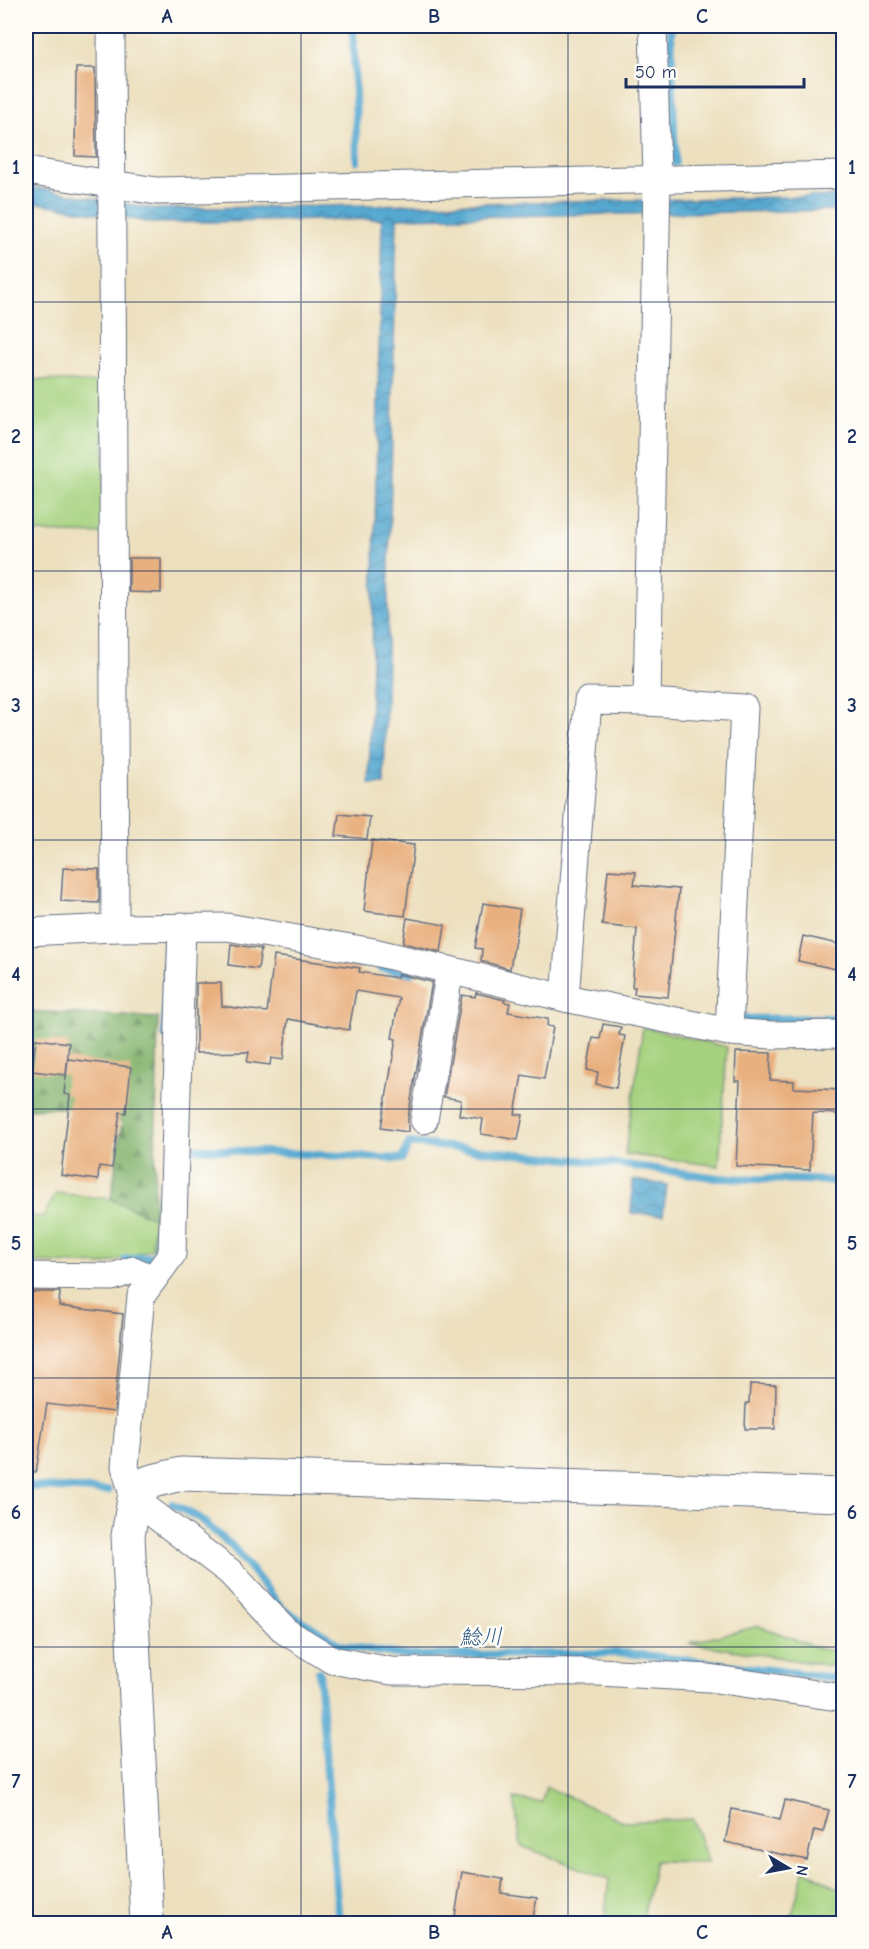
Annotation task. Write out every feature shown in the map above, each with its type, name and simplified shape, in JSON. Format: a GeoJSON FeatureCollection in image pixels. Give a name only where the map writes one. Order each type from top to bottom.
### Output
{"type":"FeatureCollection","features":[{"type":"Feature","properties":{"kind":"street"},"geometry":{"type":"LineString","coordinates":[[111,26],[115,928]]}},
{"type":"Feature","properties":{"kind":"street"},"geometry":{"type":"LineString","coordinates":[[647,702],[657,183],[653,26]]}},
{"type":"Feature","properties":{"kind":"street"},"geometry":{"type":"LineString","coordinates":[[26,171],[157,191],[657,183],[843,175]]}},
{"type":"Feature","properties":{"kind":"street"},"geometry":{"type":"LineString","coordinates":[[565,998],[588,701],[744,708],[729,1032]]}},
{"type":"Feature","properties":{"kind":"street"},"geometry":{"type":"LineString","coordinates":[[147,1923],[128,1536],[134,1499],[125,1466],[141,1296],[172,1254],[182,926]]}},
{"type":"Feature","properties":{"kind":"street"},"geometry":{"type":"LineString","coordinates":[[26,932],[182,926],[227,927],[374,952],[565,998],[729,1032],[772,1035],[843,1034]]}},
{"type":"Feature","properties":{"kind":"street"},"geometry":{"type":"LineString","coordinates":[[424,1120],[450,970]]}},
{"type":"Feature","properties":{"kind":"street"},"geometry":{"type":"LineString","coordinates":[[26,1276],[112,1277],[133,1270],[153,1279]]}},
{"type":"Feature","properties":{"kind":"street"},"geometry":{"type":"LineString","coordinates":[[134,1499],[149,1482],[181,1474],[843,1495]]}},
{"type":"Feature","properties":{"kind":"street"},"geometry":{"type":"LineString","coordinates":[[134,1499],[230,1572],[285,1630],[332,1660],[390,1671],[599,1672],[709,1678],[843,1698]]}},
{"type":"Feature","properties":{"kind":"green space"},"geometry":{"type":"Polygon","coordinates":[[[26,379],[104,383],[104,534],[26,532],[26,379]]]}},
{"type":"Feature","properties":{"kind":"green space"},"geometry":{"type":"Polygon","coordinates":[[[26,1011],[158,1018],[154,1218],[111,1199],[122,1122],[80,1107],[26,1109],[26,1011]]]}},
{"type":"Feature","properties":{"kind":"green space"},"geometry":{"type":"Polygon","coordinates":[[[643,1027],[727,1047],[719,1166],[625,1154],[643,1027]]]}},
{"type":"Feature","properties":{"kind":"green space"},"geometry":{"type":"Polygon","coordinates":[[[56,1193],[111,1199],[154,1218],[152,1249],[103,1265],[26,1262],[26,1215],[43,1217],[56,1193]]]}},
{"type":"Feature","properties":{"kind":"green space"},"geometry":{"type":"Polygon","coordinates":[[[759,1626],[821,1649],[843,1652],[843,1668],[689,1643],[759,1626]]]}},
{"type":"Feature","properties":{"kind":"green space"},"geometry":{"type":"Polygon","coordinates":[[[546,1787],[625,1822],[693,1819],[708,1862],[655,1861],[642,1923],[604,1923],[609,1879],[521,1846],[514,1798],[541,1803],[546,1787]]]}},
{"type":"Feature","properties":{"kind":"green space"},"geometry":{"type":"Polygon","coordinates":[[[804,1869],[843,1891],[843,1923],[790,1923],[804,1869]]]}},
{"type":"Feature","properties":{"kind":"water"},"geometry":{"type":"Polygon","coordinates":[[[26,186],[155,209],[843,196],[844,210],[397,218],[384,784],[369,784],[382,219],[153,223],[26,201],[26,186]]]}},
{"type":"Feature","properties":{"kind":"water"},"geometry":{"type":"Polygon","coordinates":[[[633,1180],[667,1185],[663,1215],[631,1213],[633,1180]]]}},
{"type":"Feature","properties":{"kind":"building"},"geometry":{"type":"Polygon","coordinates":[[[76,68],[95,68],[96,157],[75,156],[76,68]]]}},
{"type":"Feature","properties":{"kind":"building"},"geometry":{"type":"Polygon","coordinates":[[[129,558],[161,558],[161,593],[129,592],[129,558]]]}},
{"type":"Feature","properties":{"kind":"building"},"geometry":{"type":"Polygon","coordinates":[[[339,814],[370,817],[367,839],[336,836],[339,814]]]}},
{"type":"Feature","properties":{"kind":"building"},"geometry":{"type":"Polygon","coordinates":[[[372,840],[414,845],[405,916],[364,911],[372,840]]]}},
{"type":"Feature","properties":{"kind":"building"},"geometry":{"type":"Polygon","coordinates":[[[63,868],[99,869],[99,903],[61,901],[63,868]]]}},
{"type":"Feature","properties":{"kind":"building"},"geometry":{"type":"Polygon","coordinates":[[[608,870],[636,872],[634,885],[679,889],[668,997],[634,994],[635,987],[632,987],[637,929],[602,925],[608,870]]]}},
{"type":"Feature","properties":{"kind":"building"},"geometry":{"type":"Polygon","coordinates":[[[483,903],[520,909],[510,969],[481,961],[482,949],[475,948],[483,903]]]}},
{"type":"Feature","properties":{"kind":"building"},"geometry":{"type":"Polygon","coordinates":[[[407,918],[445,925],[441,952],[403,943],[407,918]]]}},
{"type":"Feature","properties":{"kind":"building"},"geometry":{"type":"Polygon","coordinates":[[[803,936],[843,945],[841,970],[798,961],[803,936]]]}},
{"type":"Feature","properties":{"kind":"building"},"geometry":{"type":"Polygon","coordinates":[[[231,944],[261,949],[258,969],[229,965],[231,944]]]}},
{"type":"Feature","properties":{"kind":"building"},"geometry":{"type":"Polygon","coordinates":[[[274,956],[360,968],[359,972],[397,978],[398,974],[432,982],[408,1117],[408,1132],[381,1128],[396,1039],[392,1038],[399,998],[356,991],[349,1030],[288,1019],[283,1060],[271,1058],[270,1065],[247,1062],[249,1052],[196,1053],[196,983],[221,983],[222,1006],[267,1012],[274,956]]]}},
{"type":"Feature","properties":{"kind":"building"},"geometry":{"type":"Polygon","coordinates":[[[476,993],[505,1000],[504,1002],[510,1003],[508,1012],[548,1019],[547,1026],[553,1027],[544,1079],[522,1075],[515,1114],[523,1115],[518,1140],[481,1134],[483,1119],[459,1115],[461,1100],[444,1097],[462,995],[475,997],[476,993]]]}},
{"type":"Feature","properties":{"kind":"building"},"geometry":{"type":"Polygon","coordinates":[[[603,1024],[621,1027],[619,1035],[625,1036],[616,1088],[596,1084],[598,1072],[587,1070],[593,1038],[600,1039],[603,1024]]]}},
{"type":"Feature","properties":{"kind":"building"},"geometry":{"type":"Polygon","coordinates":[[[36,1039],[69,1043],[66,1075],[32,1071],[36,1039]]]}},
{"type":"Feature","properties":{"kind":"building"},"geometry":{"type":"Polygon","coordinates":[[[736,1052],[771,1053],[770,1080],[794,1081],[794,1088],[843,1090],[843,1114],[813,1113],[810,1170],[736,1166],[740,1081],[735,1081],[736,1052]]]}},
{"type":"Feature","properties":{"kind":"building"},"geometry":{"type":"Polygon","coordinates":[[[68,1059],[131,1067],[126,1113],[120,1112],[112,1168],[99,1166],[98,1180],[61,1175],[70,1095],[64,1094],[68,1059]]]}},
{"type":"Feature","properties":{"kind":"building"},"geometry":{"type":"Polygon","coordinates":[[[29,1292],[60,1292],[59,1306],[123,1314],[114,1412],[47,1404],[36,1472],[26,1471],[26,1355],[29,1292]]]}},
{"type":"Feature","properties":{"kind":"building"},"geometry":{"type":"Polygon","coordinates":[[[750,1384],[776,1385],[775,1429],[745,1429],[746,1403],[749,1403],[750,1384]]]}},
{"type":"Feature","properties":{"kind":"building"},"geometry":{"type":"Polygon","coordinates":[[[785,1800],[829,1810],[823,1832],[814,1830],[807,1860],[725,1842],[732,1809],[780,1820],[785,1800]]]}},
{"type":"Feature","properties":{"kind":"building"},"geometry":{"type":"Polygon","coordinates":[[[462,1872],[503,1879],[501,1893],[537,1898],[532,1923],[497,1921],[496,1923],[454,1923],[462,1872]]]}},
{"type":"Feature","properties":{"kind":"waterway"},"geometry":{"type":"LineString","coordinates":[[353,26],[357,161]]}},
{"type":"Feature","properties":{"kind":"waterway"},"geometry":{"type":"LineString","coordinates":[[671,26],[675,163]]}},
{"type":"Feature","properties":{"kind":"waterway"},"geometry":{"type":"LineString","coordinates":[[165,1035],[167,943]]}},
{"type":"Feature","properties":{"kind":"waterway"},"geometry":{"type":"LineString","coordinates":[[335,959],[360,964]]}},
{"type":"Feature","properties":{"kind":"waterway"},"geometry":{"type":"LineString","coordinates":[[381,968],[411,974]]}},
{"type":"Feature","properties":{"kind":"waterway"},"geometry":{"type":"LineString","coordinates":[[740,1019],[844,1018]]}},
{"type":"Feature","properties":{"kind":"waterway"},"geometry":{"type":"LineString","coordinates":[[187,1148],[402,1159],[409,1143],[618,1164],[719,1178],[844,1181]]}},
{"type":"Feature","properties":{"kind":"waterway"},"geometry":{"type":"LineString","coordinates":[[126,1259],[157,1256],[161,1196]]}},
{"type":"Feature","properties":{"kind":"waterway","name":"鯰川"},"geometry":{"type":"LineString","coordinates":[[26,1486],[108,1491]]}},
{"type":"Feature","properties":{"kind":"waterway","name":"鯰川"},"geometry":{"type":"LineString","coordinates":[[172,1504],[199,1518],[233,1547],[282,1608],[340,1645],[407,1656],[627,1653],[844,1679]]}},
{"type":"Feature","properties":{"kind":"waterway"},"geometry":{"type":"LineString","coordinates":[[319,1672],[339,1924]]}}]}
